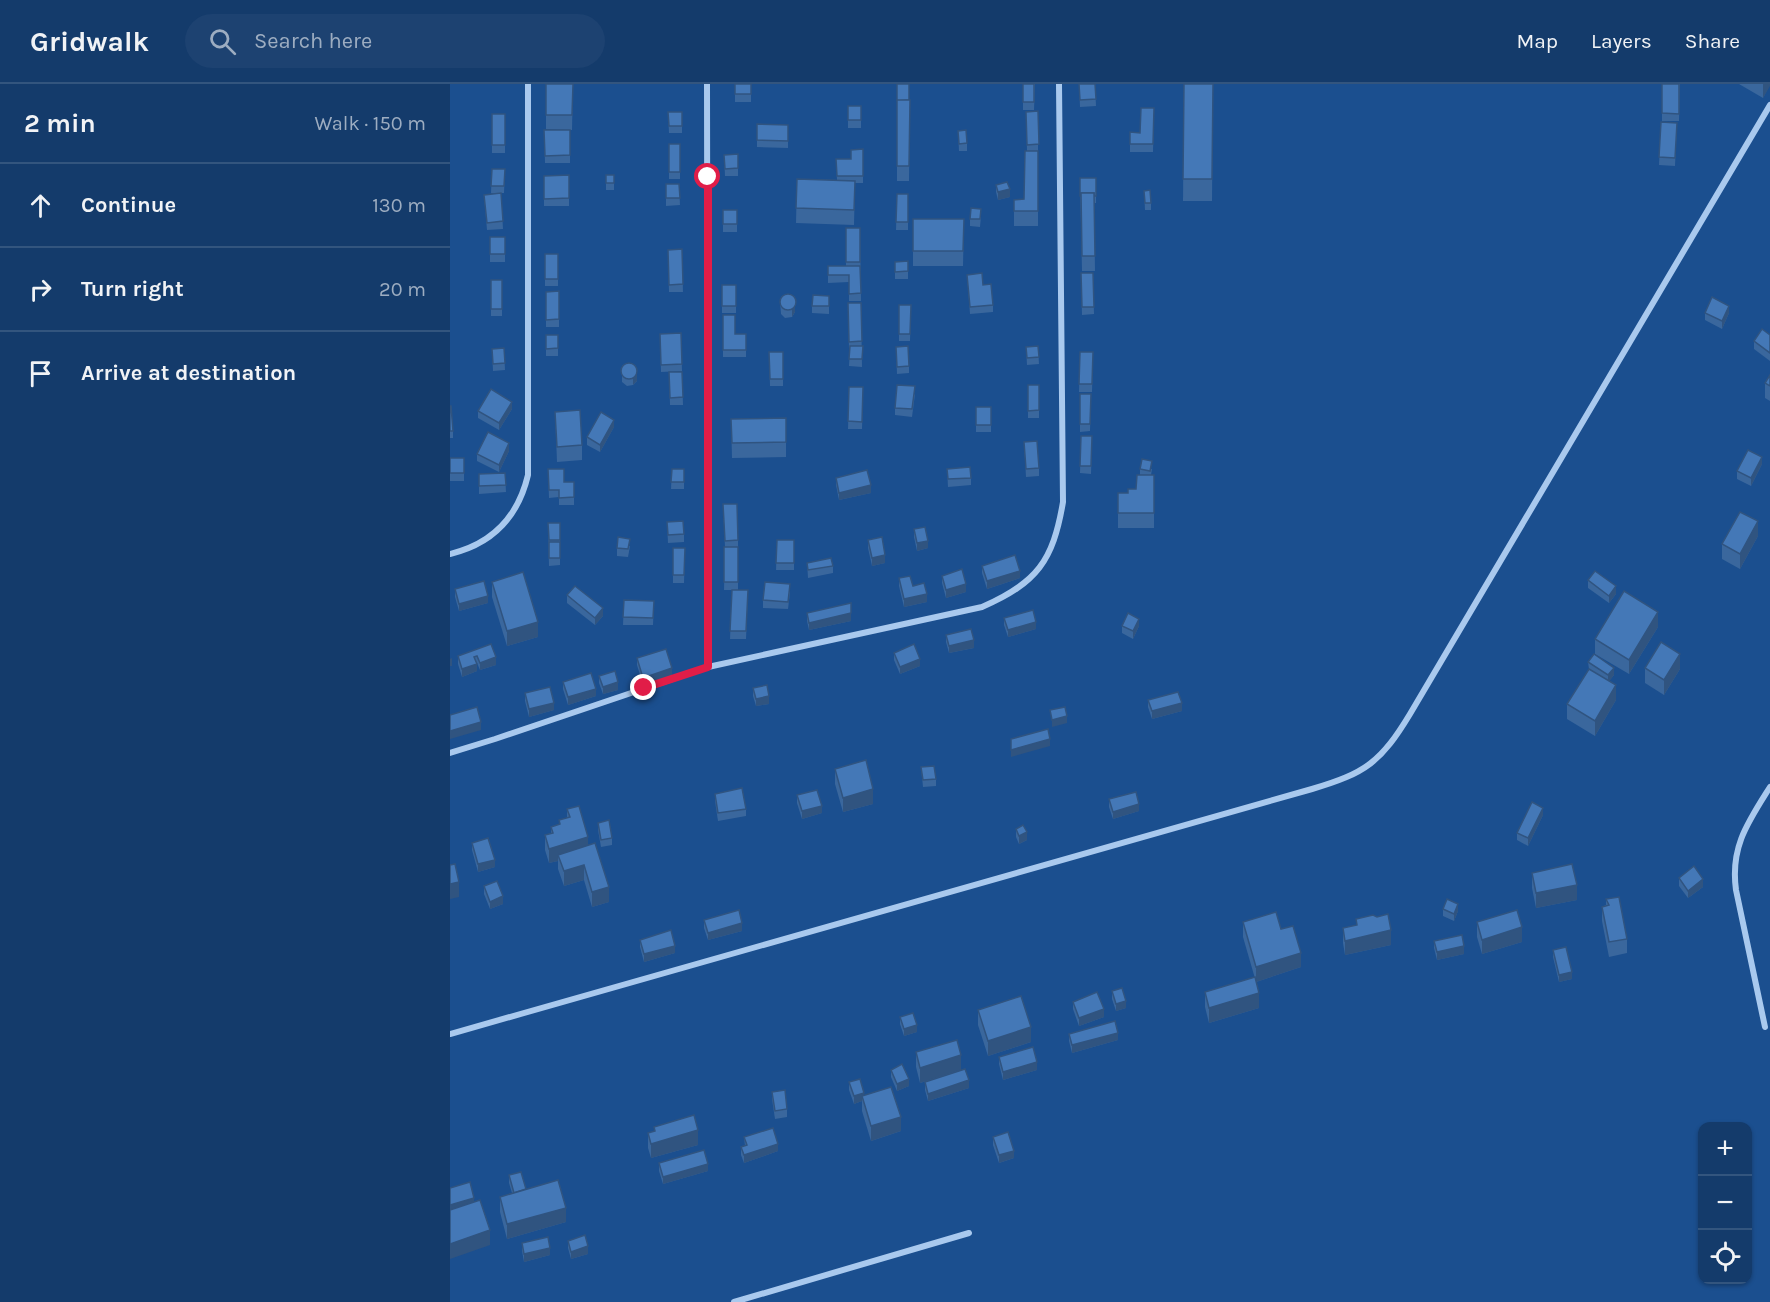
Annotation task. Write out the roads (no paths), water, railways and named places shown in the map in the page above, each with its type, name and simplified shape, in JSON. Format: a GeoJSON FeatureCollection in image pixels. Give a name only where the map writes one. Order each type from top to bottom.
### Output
{"type":"FeatureCollection","features":[{"type":"Feature","properties":{"kind":"street"},"geometry":{"type":"LineString","coordinates":[[450,554],[479,544],[496,533],[516,508],[528,475],[528,84]]}},
{"type":"Feature","properties":{"kind":"street"},"geometry":{"type":"LineString","coordinates":[[707,84],[708,667]]}},
{"type":"Feature","properties":{"kind":"street"},"geometry":{"type":"LineString","coordinates":[[450,753],[708,667],[982,607],[1009,595],[1036,572],[1048,554],[1058,532],[1063,502],[1059,84]]}},
{"type":"Feature","properties":{"kind":"street"},"geometry":{"type":"LineString","coordinates":[[450,1034],[1312,789],[1347,778],[1372,763],[1399,732],[1770,105]]}},
{"type":"Feature","properties":{"kind":"street"},"geometry":{"type":"LineString","coordinates":[[1765,1027],[1736,890],[1734,868],[1742,834],[1770,787]]}},
{"type":"Feature","properties":{"kind":"street"},"geometry":{"type":"LineString","coordinates":[[734,1302],[969,1233]]}}]}
